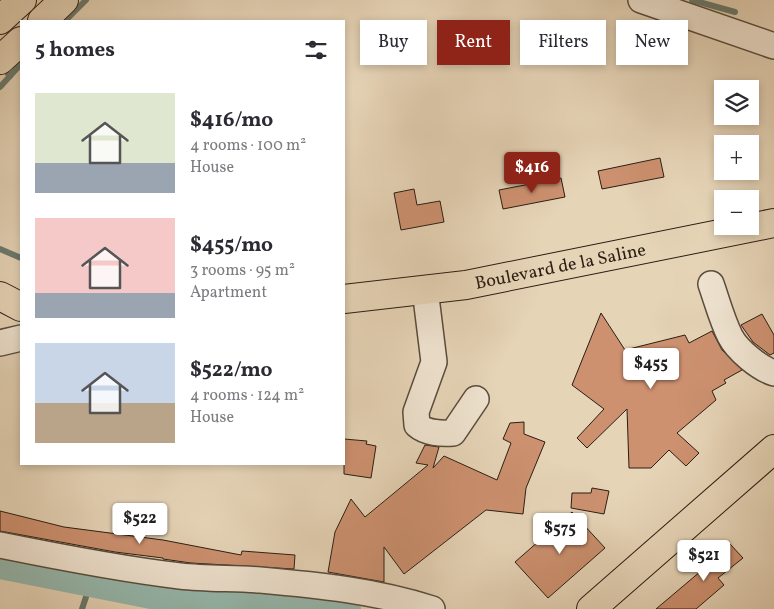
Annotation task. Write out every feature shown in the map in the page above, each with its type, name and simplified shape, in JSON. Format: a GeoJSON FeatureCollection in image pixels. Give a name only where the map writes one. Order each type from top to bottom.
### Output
{"type":"FeatureCollection","features":[{"type":"Feature","properties":{"kind":"main road"},"geometry":{"type":"LineString","coordinates":[[0,20],[22,0]]}},
{"type":"Feature","properties":{"kind":"main road"},"geometry":{"type":"LineString","coordinates":[[43,20],[64,0]]}},
{"type":"Feature","properties":{"kind":"main road"},"geometry":{"type":"LineString","coordinates":[[0,60],[20,42]]}},
{"type":"Feature","properties":{"kind":"main road","name":"Boulevard de la Saline"},"geometry":{"type":"LineString","coordinates":[[345,299],[466,285],[774,224]]}},
{"type":"Feature","properties":{"kind":"main road"},"geometry":{"type":"LineString","coordinates":[[0,296],[20,306]]}},
{"type":"Feature","properties":{"kind":"main road"},"geometry":{"type":"LineString","coordinates":[[591,609],[774,449]]}},
{"type":"Feature","properties":{"kind":"street"},"geometry":{"type":"LineString","coordinates":[[641,0],[774,46]]}},
{"type":"Feature","properties":{"kind":"street"},"geometry":{"type":"LineString","coordinates":[[711,284],[730,338],[748,357],[765,370],[774,373]]}},
{"type":"Feature","properties":{"kind":"street"},"geometry":{"type":"LineString","coordinates":[[425,289],[434,362],[416,412],[417,425],[422,430],[444,434],[453,432],[476,399]]}},
{"type":"Feature","properties":{"kind":"street"},"geometry":{"type":"LineString","coordinates":[[0,343],[20,338]]}},
{"type":"Feature","properties":{"kind":"street"},"geometry":{"type":"LineString","coordinates":[[0,545],[54,556],[180,576],[259,580],[351,590],[404,600],[432,609]]}},
{"type":"Feature","properties":{"kind":"building"},"geometry":{"type":"Polygon","coordinates":[[[660,158],[664,177],[602,189],[598,171],[660,158]]]}},
{"type":"Feature","properties":{"kind":"building"},"geometry":{"type":"Polygon","coordinates":[[[561,178],[565,197],[503,209],[499,190],[561,178]]]}},
{"type":"Feature","properties":{"kind":"building"},"geometry":{"type":"Polygon","coordinates":[[[414,189],[417,205],[440,201],[444,222],[401,230],[394,193],[414,189]]]}},
{"type":"Feature","properties":{"kind":"building"},"geometry":{"type":"Polygon","coordinates":[[[601,313],[625,350],[685,335],[689,343],[712,331],[722,350],[742,370],[724,380],[726,383],[712,391],[716,400],[677,433],[699,453],[686,466],[669,450],[651,468],[629,468],[627,409],[587,448],[577,438],[604,409],[572,385],[601,313]]]}},
{"type":"Feature","properties":{"kind":"building"},"geometry":{"type":"Polygon","coordinates":[[[762,314],[774,335],[774,353],[770,355],[753,342],[741,325],[762,314]]]}},
{"type":"Feature","properties":{"kind":"building"},"geometry":{"type":"Polygon","coordinates":[[[524,422],[524,434],[545,442],[526,488],[523,514],[486,510],[404,574],[384,547],[384,582],[328,572],[335,532],[351,499],[365,517],[428,465],[416,463],[425,445],[439,447],[433,468],[444,456],[497,480],[511,443],[503,439],[510,423],[524,422]]]}},
{"type":"Feature","properties":{"kind":"building"},"geometry":{"type":"Polygon","coordinates":[[[345,439],[367,441],[366,444],[376,446],[371,478],[344,474],[345,439]]]}},
{"type":"Feature","properties":{"kind":"building"},"geometry":{"type":"Polygon","coordinates":[[[592,488],[609,491],[604,514],[571,508],[572,493],[591,493],[592,488]]]}},
{"type":"Feature","properties":{"kind":"building"},"geometry":{"type":"Polygon","coordinates":[[[0,511],[64,527],[163,540],[241,555],[242,551],[295,555],[294,569],[191,563],[115,552],[0,531],[0,511]]]}},
{"type":"Feature","properties":{"kind":"building"},"geometry":{"type":"Polygon","coordinates":[[[572,512],[605,548],[548,598],[515,562],[572,512]]]}},
{"type":"Feature","properties":{"kind":"building"},"geometry":{"type":"Polygon","coordinates":[[[730,544],[743,558],[718,578],[724,585],[696,609],[656,609],[714,560],[713,558],[730,544]]]}},
{"type":"Feature","properties":{"kind":"waterway"},"geometry":{"type":"LineString","coordinates":[[66,20],[86,0]]}},
{"type":"Feature","properties":{"kind":"waterway"},"geometry":{"type":"LineString","coordinates":[[692,0],[735,12]]}},
{"type":"Feature","properties":{"kind":"waterway"},"geometry":{"type":"LineString","coordinates":[[10,76],[20,65]]}},
{"type":"Feature","properties":{"kind":"waterway"},"geometry":{"type":"LineString","coordinates":[[0,87],[10,76],[8,74]]}},
{"type":"Feature","properties":{"kind":"waterway"},"geometry":{"type":"LineString","coordinates":[[0,249],[20,258]]}},
{"type":"Feature","properties":{"kind":"waterway"},"geometry":{"type":"LineString","coordinates":[[0,560],[187,597],[288,599],[342,609]]}},
{"type":"Feature","properties":{"kind":"waterway"},"geometry":{"type":"LineString","coordinates":[[82,609],[88,591],[85,576]]}}]}
